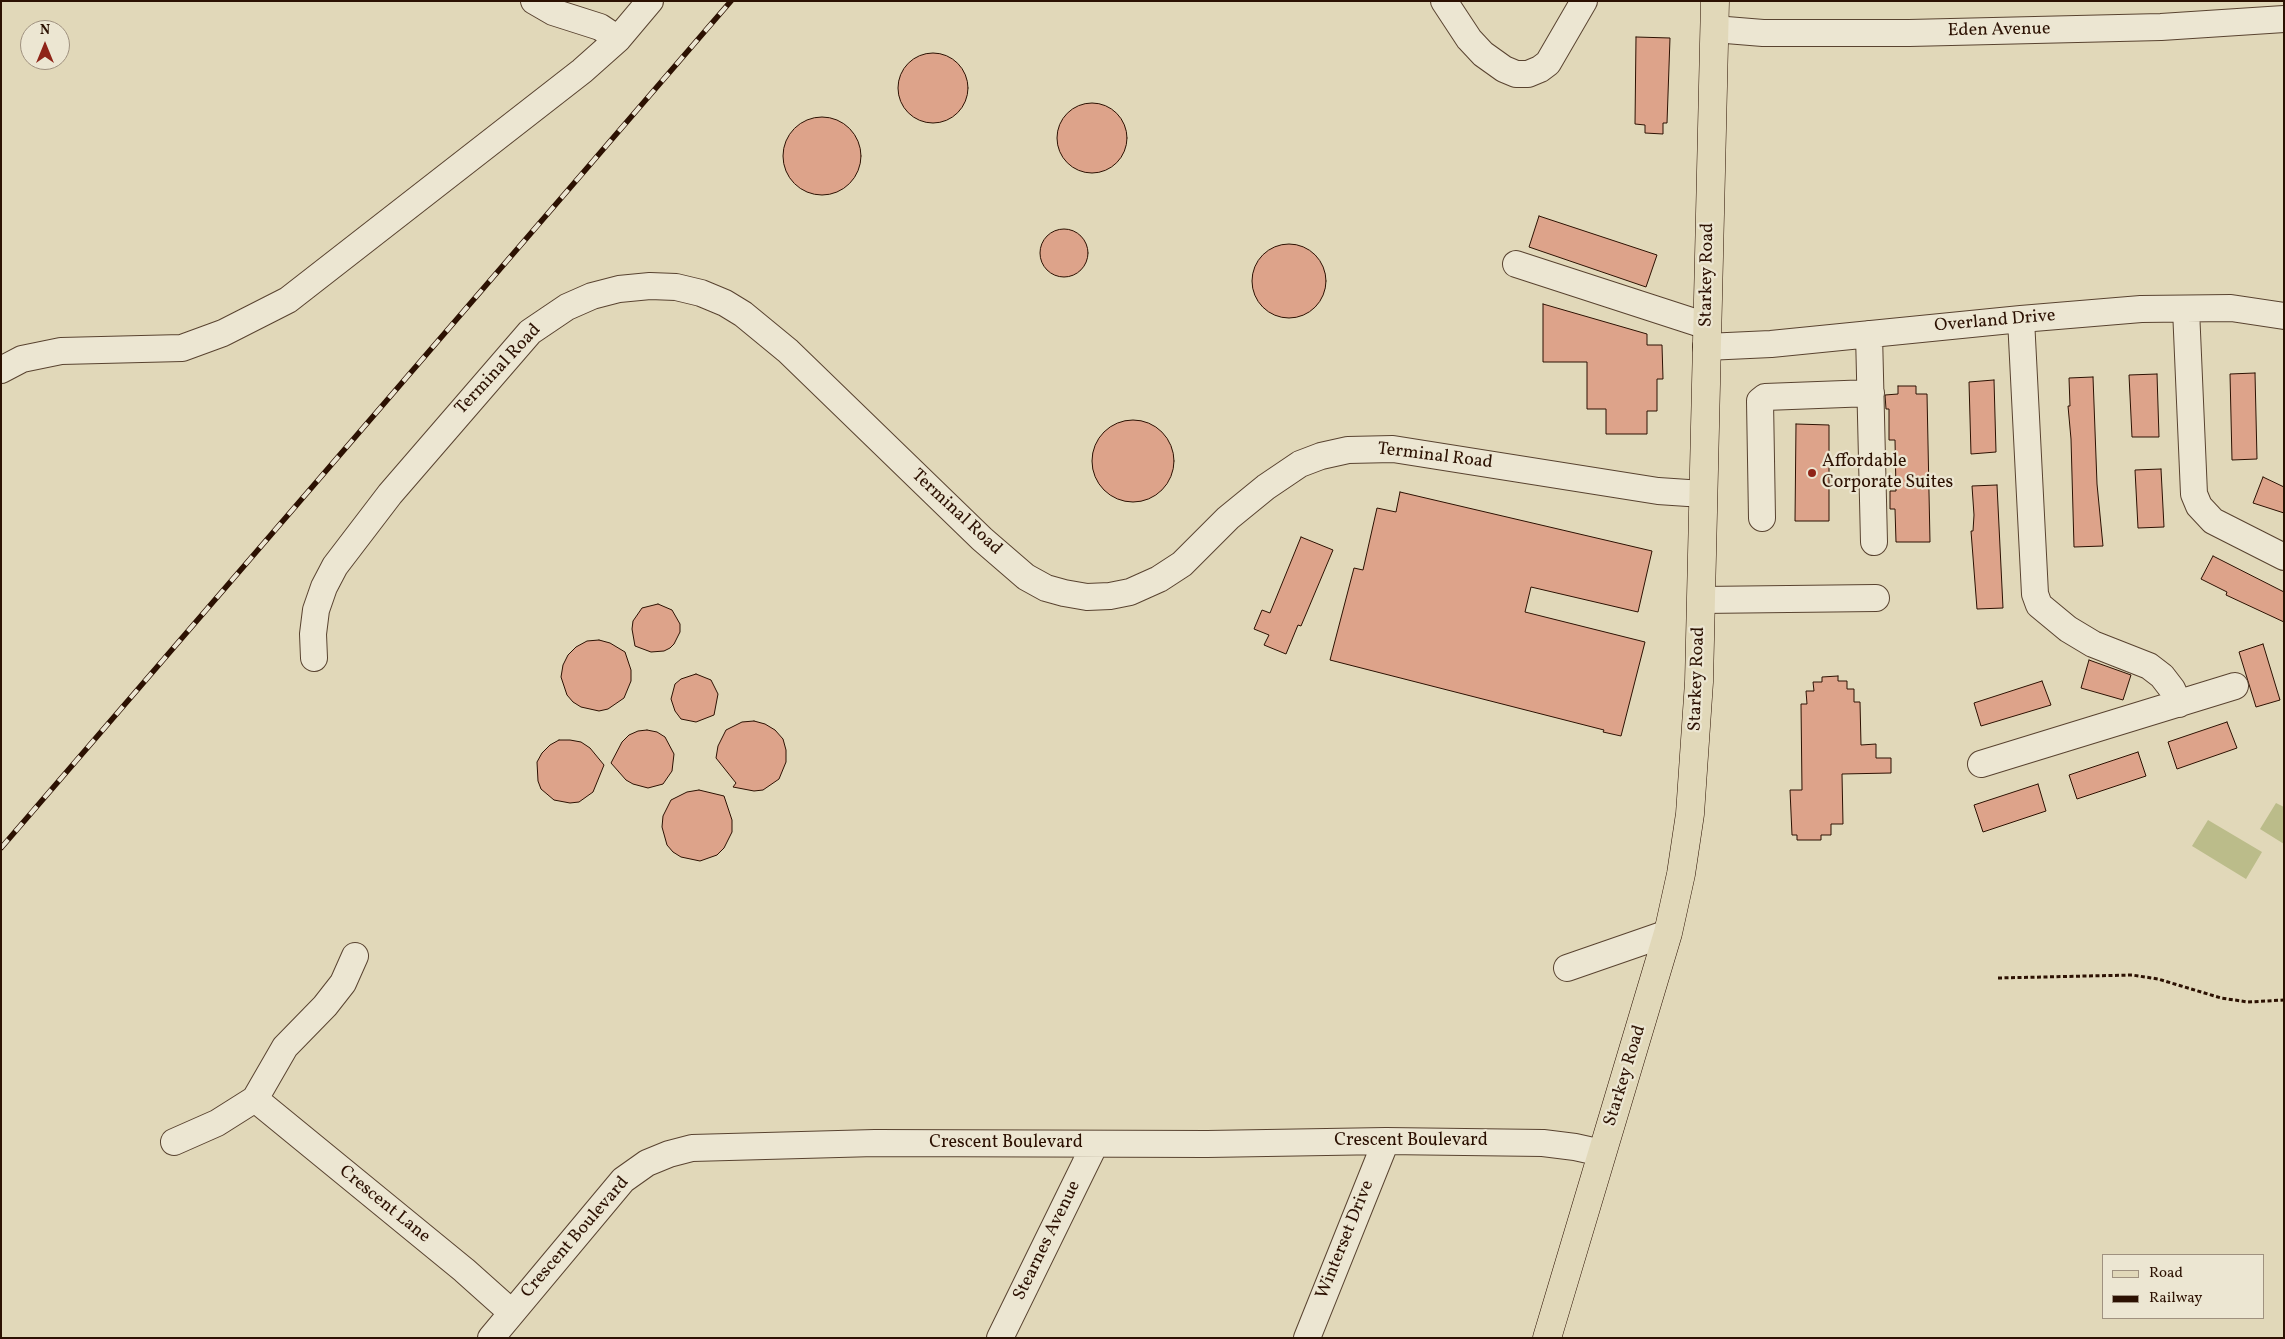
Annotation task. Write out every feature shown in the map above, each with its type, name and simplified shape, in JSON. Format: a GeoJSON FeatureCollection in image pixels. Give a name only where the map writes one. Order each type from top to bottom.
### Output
{"type":"FeatureCollection","features":[{"type":"Feature","properties":{"kind":"main road","name":"Starkey Road"},"geometry":{"type":"LineString","coordinates":[[1547,1338],[1668,933],[1681,874],[1691,806],[1699,682],[1715,1]]}},
{"type":"Feature","properties":{"kind":"street"},"geometry":{"type":"LineString","coordinates":[[534,1],[552,12],[600,27],[618,39]]}},
{"type":"Feature","properties":{"kind":"street"},"geometry":{"type":"LineString","coordinates":[[1,370],[22,359],[60,351],[182,348],[223,333],[288,300],[582,71],[618,39],[650,1]]}},
{"type":"Feature","properties":{"kind":"street"},"geometry":{"type":"LineString","coordinates":[[1444,1],[1469,39],[1483,54],[1504,69],[1516,74],[1528,74],[1548,63],[1584,1]]}},
{"type":"Feature","properties":{"kind":"street","name":"Eden Avenue"},"geometry":{"type":"LineString","coordinates":[[1714,29],[1763,33],[1909,34],[2161,27],[2284,19]]}},
{"type":"Feature","properties":{"kind":"street"},"geometry":{"type":"LineString","coordinates":[[1516,264],[1707,336]]}},
{"type":"Feature","properties":{"kind":"street","name":"Terminal Road"},"geometry":{"type":"LineString","coordinates":[[314,658],[313,634],[316,610],[324,587],[335,566],[396,486],[530,332],[567,307],[592,296],[619,289],[650,286],[676,287],[702,293],[743,314],[788,351],[982,540],[1026,577],[1046,588],[1064,594],[1087,597],[1110,596],[1130,592],[1159,579],[1182,564],[1228,518],[1266,487],[1300,464],[1321,456],[1348,450],[1393,450],[1658,492],[1704,494]]}},
{"type":"Feature","properties":{"kind":"street"},"geometry":{"type":"LineString","coordinates":[[2186,308],[2194,494],[2199,506],[2214,521],[2284,557]]}},
{"type":"Feature","properties":{"kind":"street","name":"Overland Drive"},"geometry":{"type":"LineString","coordinates":[[1707,336],[1771,344],[2141,309],[2232,308],[2284,316]]}},
{"type":"Feature","properties":{"kind":"street"},"geometry":{"type":"LineString","coordinates":[[2021,319],[2035,594],[2037,600],[2045,612],[2093,644],[2149,666],[2162,676],[2172,689],[2179,704]]}},
{"type":"Feature","properties":{"kind":"street"},"geometry":{"type":"LineString","coordinates":[[1870,334],[1874,542]]}},
{"type":"Feature","properties":{"kind":"street"},"geometry":{"type":"LineString","coordinates":[[1762,518],[1760,401],[1765,397],[1871,393]]}},
{"type":"Feature","properties":{"kind":"street"},"geometry":{"type":"LineString","coordinates":[[1701,600],[1876,598]]}},
{"type":"Feature","properties":{"kind":"street"},"geometry":{"type":"LineString","coordinates":[[1981,764],[2235,686]]}},
{"type":"Feature","properties":{"kind":"street"},"geometry":{"type":"LineString","coordinates":[[1568,968],[1668,933]]}},
{"type":"Feature","properties":{"kind":"street"},"geometry":{"type":"LineString","coordinates":[[174,1142],[217,1123],[255,1099],[285,1047],[325,1006],[343,983],[355,956]]}},
{"type":"Feature","properties":{"kind":"street","name":"Crescent Lane"},"geometry":{"type":"LineString","coordinates":[[255,1099],[464,1270],[512,1312]]}},
{"type":"Feature","properties":{"kind":"street","name":"Crescent Boulevard"},"geometry":{"type":"LineString","coordinates":[[490,1338],[623,1180],[646,1163],[692,1148],[875,1143],[1095,1144],[1386,1141],[1543,1143],[1575,1146],[1602,1153]]}},
{"type":"Feature","properties":{"kind":"street","name":"Winterset Drive"},"geometry":{"type":"LineString","coordinates":[[1307,1338],[1386,1141]]}},
{"type":"Feature","properties":{"kind":"street","name":"Stearnes Avenue"},"geometry":{"type":"LineString","coordinates":[[1000,1338],[1095,1144]]}},
{"type":"Feature","properties":{"kind":"path"},"geometry":{"type":"LineString","coordinates":[[1998,978],[2132,975],[2158,980],[2221,998],[2248,1002],[2284,1000]]}},
{"type":"Feature","properties":{"kind":"green space"},"geometry":{"type":"Polygon","coordinates":[[[2276,803],[2284,807],[2284,844],[2260,829],[2276,803]]]}},
{"type":"Feature","properties":{"kind":"green space"},"geometry":{"type":"Polygon","coordinates":[[[2208,820],[2262,852],[2246,879],[2192,846],[2208,820]]]}},
{"type":"Feature","properties":{"kind":"building"},"geometry":{"type":"Polygon","coordinates":[[[1636,37],[1670,38],[1667,123],[1663,123],[1663,134],[1645,133],[1645,125],[1635,124],[1636,37]]]}},
{"type":"Feature","properties":{"kind":"building"},"geometry":{"type":"Polygon","coordinates":[[[933,53],[946,56],[958,63],[965,75],[968,88],[965,101],[958,113],[946,120],[933,123],[920,120],[908,113],[901,101],[898,88],[901,75],[908,63],[920,56],[933,53]]]}},
{"type":"Feature","properties":{"kind":"building"},"geometry":{"type":"Polygon","coordinates":[[[1092,103],[1105,106],[1117,113],[1124,125],[1127,138],[1124,151],[1117,163],[1105,170],[1092,173],[1079,170],[1067,163],[1060,151],[1057,138],[1060,125],[1067,113],[1079,106],[1092,103]]]}},
{"type":"Feature","properties":{"kind":"building"},"geometry":{"type":"Polygon","coordinates":[[[822,117],[837,120],[854,134],[858,141],[861,156],[858,171],[844,188],[837,192],[822,195],[807,192],[790,178],[786,171],[783,156],[786,141],[800,124],[807,120],[822,117]]]}},
{"type":"Feature","properties":{"kind":"building"},"geometry":{"type":"Polygon","coordinates":[[[1539,216],[1657,255],[1646,287],[1529,247],[1539,216]]]}},
{"type":"Feature","properties":{"kind":"building"},"geometry":{"type":"Polygon","coordinates":[[[1064,229],[1073,231],[1081,236],[1086,244],[1088,253],[1086,262],[1081,270],[1073,275],[1064,277],[1055,275],[1047,270],[1042,262],[1040,253],[1042,244],[1047,236],[1055,231],[1064,229]]]}},
{"type":"Feature","properties":{"kind":"building"},"geometry":{"type":"Polygon","coordinates":[[[1289,244],[1303,247],[1315,255],[1323,267],[1326,281],[1323,295],[1315,307],[1303,315],[1289,318],[1275,315],[1263,307],[1255,295],[1252,281],[1255,267],[1263,255],[1275,247],[1289,244]]]}},
{"type":"Feature","properties":{"kind":"building"},"geometry":{"type":"Polygon","coordinates":[[[1543,304],[1647,334],[1647,345],[1662,345],[1663,379],[1657,379],[1657,411],[1647,411],[1647,434],[1606,434],[1606,409],[1587,409],[1587,362],[1543,362],[1543,304]]]}},
{"type":"Feature","properties":{"kind":"building"},"geometry":{"type":"Polygon","coordinates":[[[2255,373],[2257,459],[2232,460],[2230,374],[2255,373]]]}},
{"type":"Feature","properties":{"kind":"building"},"geometry":{"type":"Polygon","coordinates":[[[2157,374],[2159,437],[2132,437],[2129,375],[2157,374]]]}},
{"type":"Feature","properties":{"kind":"building"},"geometry":{"type":"Polygon","coordinates":[[[2093,377],[2097,484],[2103,546],[2074,547],[2071,439],[2068,406],[2070,406],[2069,378],[2093,377]]]}},
{"type":"Feature","properties":{"kind":"building"},"geometry":{"type":"Polygon","coordinates":[[[1994,380],[1996,452],[1971,454],[1969,382],[1994,380]]]}},
{"type":"Feature","properties":{"kind":"building"},"geometry":{"type":"Polygon","coordinates":[[[1898,386],[1916,386],[1916,394],[1927,394],[1930,542],[1896,542],[1895,509],[1890,509],[1890,491],[1896,491],[1895,440],[1889,440],[1889,409],[1886,409],[1885,395],[1898,394],[1898,386]]]}},
{"type":"Feature","properties":{"kind":"building"},"geometry":{"type":"Polygon","coordinates":[[[1133,420],[1149,423],[1162,432],[1171,445],[1174,461],[1171,477],[1162,490],[1149,499],[1133,502],[1117,499],[1104,490],[1095,477],[1092,461],[1095,445],[1104,432],[1117,423],[1133,420]]]}},
{"type":"Feature","properties":{"kind":"building","name":"Affordable Corporate Suites"},"geometry":{"type":"Polygon","coordinates":[[[1796,424],[1829,425],[1829,521],[1795,521],[1796,424]]]}},
{"type":"Feature","properties":{"kind":"building"},"geometry":{"type":"Polygon","coordinates":[[[2161,469],[2164,527],[2138,528],[2135,470],[2161,469]]]}},
{"type":"Feature","properties":{"kind":"building"},"geometry":{"type":"Polygon","coordinates":[[[2263,477],[2284,487],[2284,513],[2253,503],[2263,477]]]}},
{"type":"Feature","properties":{"kind":"building"},"geometry":{"type":"Polygon","coordinates":[[[1997,485],[2003,608],[1977,609],[1971,531],[1973,531],[1974,515],[1972,486],[1997,485]]]}},
{"type":"Feature","properties":{"kind":"building"},"geometry":{"type":"Polygon","coordinates":[[[1400,492],[1652,551],[1638,612],[1531,587],[1525,612],[1645,642],[1621,736],[1603,732],[1604,730],[1330,660],[1354,568],[1363,570],[1377,508],[1396,512],[1400,492]]]}},
{"type":"Feature","properties":{"kind":"building"},"geometry":{"type":"Polygon","coordinates":[[[1301,537],[1333,550],[1301,626],[1298,625],[1286,654],[1264,645],[1269,635],[1254,629],[1262,610],[1270,613],[1301,537]]]}},
{"type":"Feature","properties":{"kind":"building"},"geometry":{"type":"Polygon","coordinates":[[[2213,556],[2284,592],[2284,622],[2226,595],[2227,592],[2201,579],[2213,556]]]}},
{"type":"Feature","properties":{"kind":"building"},"geometry":{"type":"Polygon","coordinates":[[[658,604],[672,610],[680,624],[680,632],[670,648],[664,651],[651,652],[635,646],[632,629],[633,621],[642,608],[658,604]]]}},
{"type":"Feature","properties":{"kind":"building"},"geometry":{"type":"Polygon","coordinates":[[[599,640],[610,643],[625,652],[631,670],[631,681],[624,698],[608,709],[599,711],[581,707],[573,702],[567,695],[561,677],[563,665],[568,655],[576,647],[587,641],[599,640]]]}},
{"type":"Feature","properties":{"kind":"building"},"geometry":{"type":"Polygon","coordinates":[[[2263,644],[2280,700],[2256,707],[2239,652],[2263,644]]]}},
{"type":"Feature","properties":{"kind":"building"},"geometry":{"type":"Polygon","coordinates":[[[2089,660],[2131,675],[2123,700],[2081,688],[2089,660]]]}},
{"type":"Feature","properties":{"kind":"building"},"geometry":{"type":"Polygon","coordinates":[[[696,674],[711,680],[718,694],[714,715],[696,722],[681,719],[675,711],[671,699],[675,684],[681,679],[696,674]]]}},
{"type":"Feature","properties":{"kind":"building"},"geometry":{"type":"Polygon","coordinates":[[[1838,676],[1838,681],[1847,681],[1847,689],[1854,689],[1854,702],[1860,702],[1861,745],[1876,744],[1876,758],[1891,758],[1891,773],[1842,774],[1843,824],[1831,824],[1831,835],[1821,835],[1821,840],[1797,840],[1797,835],[1792,835],[1790,790],[1802,790],[1801,704],[1807,704],[1806,691],[1814,691],[1813,682],[1822,682],[1822,677],[1838,676]]]}},
{"type":"Feature","properties":{"kind":"building"},"geometry":{"type":"Polygon","coordinates":[[[2042,681],[2051,705],[1981,726],[1974,703],[2042,681]]]}},
{"type":"Feature","properties":{"kind":"building"},"geometry":{"type":"Polygon","coordinates":[[[754,721],[765,724],[775,730],[783,739],[786,750],[786,762],[779,779],[763,790],[754,791],[733,787],[736,783],[716,758],[718,746],[726,730],[742,722],[754,721]]]}},
{"type":"Feature","properties":{"kind":"building"},"geometry":{"type":"Polygon","coordinates":[[[2227,722],[2237,748],[2177,769],[2168,742],[2227,722]]]}},
{"type":"Feature","properties":{"kind":"building"},"geometry":{"type":"Polygon","coordinates":[[[647,730],[657,732],[665,737],[674,754],[672,771],[663,784],[648,788],[626,780],[611,763],[622,742],[629,735],[647,730]]]}},
{"type":"Feature","properties":{"kind":"building"},"geometry":{"type":"Polygon","coordinates":[[[559,740],[581,742],[590,748],[604,765],[593,792],[579,802],[570,803],[554,800],[541,789],[538,781],[537,762],[550,745],[559,740]]]}},
{"type":"Feature","properties":{"kind":"building"},"geometry":{"type":"Polygon","coordinates":[[[2138,752],[2146,776],[2077,799],[2069,775],[2138,752]]]}},
{"type":"Feature","properties":{"kind":"building"},"geometry":{"type":"Polygon","coordinates":[[[2038,784],[2046,811],[1983,832],[1974,805],[2038,784]]]}},
{"type":"Feature","properties":{"kind":"building"},"geometry":{"type":"Polygon","coordinates":[[[699,790],[724,796],[732,820],[732,832],[724,848],[717,855],[700,861],[681,857],[673,852],[667,845],[662,827],[663,816],[671,800],[687,792],[699,790]]]}},
{"type":"Feature","properties":{"kind":"railway"},"geometry":{"type":"LineString","coordinates":[[1,848],[731,1]]}},
{"type":"Feature","properties":{"kind":"place","name":"Affordable Corporate Suites"},"geometry":{"type":"Point","coordinates":[1812,473]}}]}
